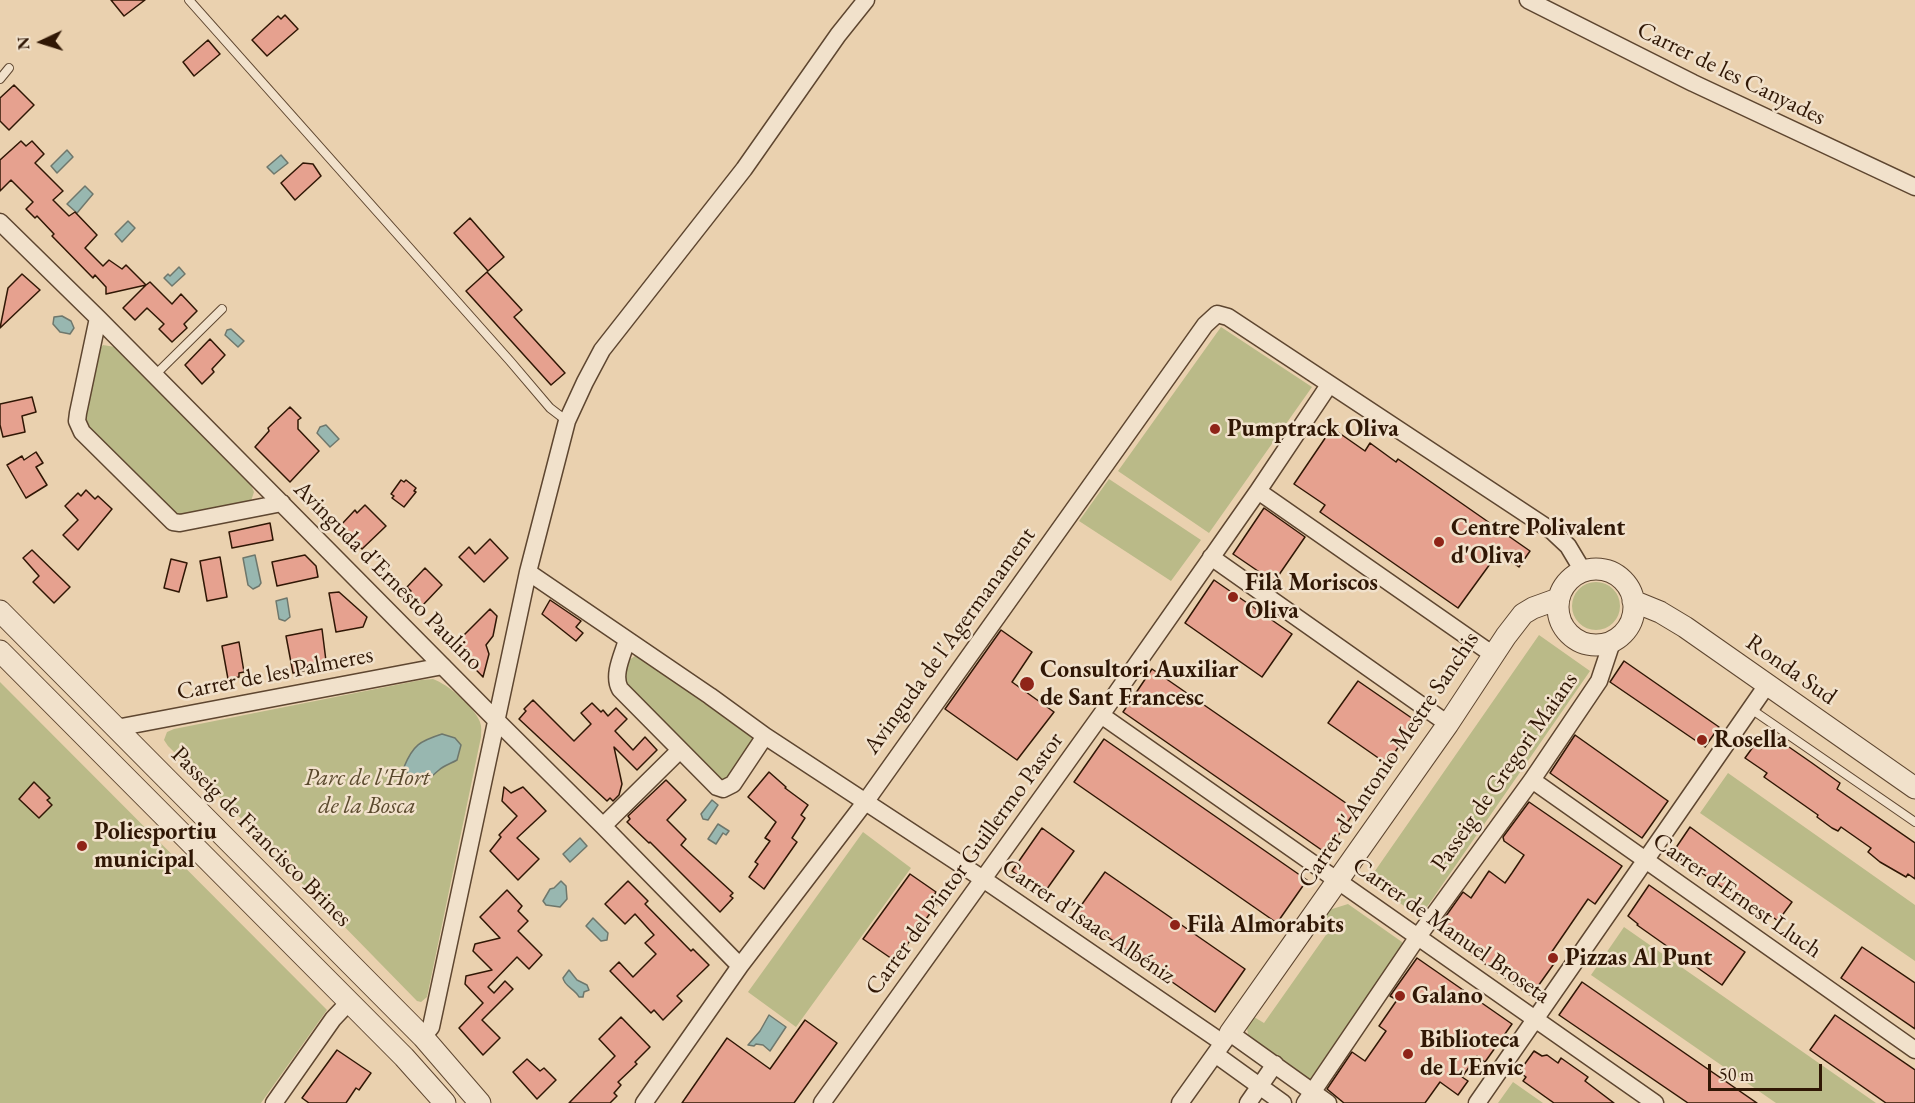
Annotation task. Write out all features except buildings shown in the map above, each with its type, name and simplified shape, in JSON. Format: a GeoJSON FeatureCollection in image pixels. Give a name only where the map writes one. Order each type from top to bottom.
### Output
{"type":"FeatureCollection","features":[{"type":"Feature","properties":{"kind":"street"},"geometry":{"type":"LineString","coordinates":[[410,1064],[431,1044],[431,1027],[495,720],[528,572],[567,421],[603,350],[744,169],[838,34],[866,0]]}},
{"type":"Feature","properties":{"kind":"street","name":"Carrer de les Canyades"},"geometry":{"type":"LineString","coordinates":[[1528,0],[1704,88],[1915,187]]}},
{"type":"Feature","properties":{"kind":"street","name":"Avinguda d'Ernesto Paulino"},"geometry":{"type":"LineString","coordinates":[[0,222],[740,966]]}},
{"type":"Feature","properties":{"kind":"street","name":"Avinguda de l'Agermanament"},"geometry":{"type":"LineString","coordinates":[[644,1103],[740,966],[866,801],[1205,325],[1217,314],[1228,317],[1329,385]]}},
{"type":"Feature","properties":{"kind":"street"},"geometry":{"type":"LineString","coordinates":[[98,318],[77,421],[82,432],[168,518],[180,523],[282,503]]}},
{"type":"Feature","properties":{"kind":"street"},"geometry":{"type":"LineString","coordinates":[[1329,385],[1552,531],[1568,546],[1583,571]]}},
{"type":"Feature","properties":{"kind":"street","name":"Carrer del Pintor Guillermo Pastor"},"geometry":{"type":"LineString","coordinates":[[822,1103],[1101,715],[1258,491],[1329,385]]}},
{"type":"Feature","properties":{"kind":"street"},"geometry":{"type":"LineString","coordinates":[[1258,491],[1492,654]]}},
{"type":"Feature","properties":{"kind":"street"},"geometry":{"type":"LineString","coordinates":[[1211,557],[1448,724]]}},
{"type":"Feature","properties":{"kind":"street"},"geometry":{"type":"LineString","coordinates":[[1603,569],[1612,572],[1626,585],[1633,601],[1634,610],[1629,626],[1612,642],[1592,645],[1582,643],[1566,631],[1561,622],[1558,599],[1567,581],[1583,571],[1603,569]]}},
{"type":"Feature","properties":{"kind":"street","name":"Carrer d'Isaac Albéniz"},"geometry":{"type":"LineString","coordinates":[[528,572],[765,736],[983,879],[1222,1043],[1260,1087],[1283,1103]]}},
{"type":"Feature","properties":{"kind":"street","name":"Carrer d'Antonio Mestre Sanchis"},"geometry":{"type":"LineString","coordinates":[[1180,1103],[1448,724],[1492,654],[1523,614],[1558,599]]}},
{"type":"Feature","properties":{"kind":"street","name":"Ronda Sud"},"geometry":{"type":"LineString","coordinates":[[1633,601],[1660,612],[1685,627],[1915,788]]}},
{"type":"Feature","properties":{"kind":"street","name":"Passeig de Francisco Brines"},"geometry":{"type":"LineString","coordinates":[[0,611],[431,1044],[480,1103]]}},
{"type":"Feature","properties":{"kind":"street","name":"Carrer d'Antonio Mestre Sanchis"},"geometry":{"type":"LineString","coordinates":[[1516,623],[1543,617],[1561,622]]}},
{"type":"Feature","properties":{"kind":"street"},"geometry":{"type":"LineString","coordinates":[[627,640],[617,676],[618,685],[717,787],[723,789],[733,783],[765,736]]}},
{"type":"Feature","properties":{"kind":"street","name":"Passeig de Gregori Maians"},"geometry":{"type":"LineString","coordinates":[[1308,1097],[1418,938],[1532,780],[1599,681],[1612,642]]}},
{"type":"Feature","properties":{"kind":"street"},"geometry":{"type":"LineString","coordinates":[[0,651],[349,1002],[445,1103]]}},
{"type":"Feature","properties":{"kind":"street","name":"Carrer de les Palmeres"},"geometry":{"type":"LineString","coordinates":[[116,728],[442,666]]}},
{"type":"Feature","properties":{"kind":"street"},"geometry":{"type":"LineString","coordinates":[[1478,1103],[1767,685]]}},
{"type":"Feature","properties":{"kind":"street","name":"Carrer de Manuel Broseta"},"geometry":{"type":"LineString","coordinates":[[1101,715],[1655,1103]]}},
{"type":"Feature","properties":{"kind":"street"},"geometry":{"type":"LineString","coordinates":[[603,826],[680,750]]}},
{"type":"Feature","properties":{"kind":"street","name":"Carrer d'Ernest Lluch"},"geometry":{"type":"LineString","coordinates":[[1532,780],[1915,1050]]}},
{"type":"Feature","properties":{"kind":"street"},"geometry":{"type":"LineString","coordinates":[[274,1103],[333,1019],[349,1002]]}},
{"type":"Feature","properties":{"kind":"street"},"geometry":{"type":"LineString","coordinates":[[1222,1043],[1275,1064],[1308,1097],[1328,1103]]}},
{"type":"Feature","properties":{"kind":"street"},"geometry":{"type":"LineString","coordinates":[[1248,1103],[1275,1064]]}},
{"type":"Feature","properties":{"kind":"lane"},"geometry":{"type":"LineString","coordinates":[[189,0],[550,408],[567,421]]}},
{"type":"Feature","properties":{"kind":"lane"},"geometry":{"type":"LineString","coordinates":[[0,79],[9,68]]}},
{"type":"Feature","properties":{"kind":"lane"},"geometry":{"type":"LineString","coordinates":[[154,375],[222,309]]}},
{"type":"Feature","properties":{"kind":"lane"},"geometry":{"type":"LineString","coordinates":[[1751,709],[1915,822]]}},
{"type":"Feature","properties":{"kind":"green space","name":"Pumptrack Oliva"},"geometry":{"type":"Polygon","coordinates":[[[1221,327],[1312,387],[1209,533],[1118,471],[1221,327]]]}},
{"type":"Feature","properties":{"kind":"green space"},"geometry":{"type":"Polygon","coordinates":[[[103,345],[115,347],[250,483],[254,492],[251,501],[176,517],[83,424],[98,351],[103,345]]]}},
{"type":"Feature","properties":{"kind":"green space"},"geometry":{"type":"Polygon","coordinates":[[[1109,479],[1201,540],[1171,581],[1079,521],[1109,479]]]}},
{"type":"Feature","properties":{"kind":"green space"},"geometry":{"type":"Polygon","coordinates":[[[1596,582],[1613,589],[1620,606],[1613,623],[1596,630],[1579,623],[1572,606],[1579,589],[1596,582]]]}},
{"type":"Feature","properties":{"kind":"green space"},"geometry":{"type":"Polygon","coordinates":[[[1539,635],[1590,671],[1420,917],[1368,881],[1539,635]]]}},
{"type":"Feature","properties":{"kind":"green space"},"geometry":{"type":"Polygon","coordinates":[[[635,656],[750,734],[752,738],[750,746],[728,777],[723,780],[719,778],[629,687],[626,671],[629,660],[635,656]]]}},
{"type":"Feature","properties":{"kind":"green space","name":"Parc de l'Hort de la Bosca"},"geometry":{"type":"Polygon","coordinates":[[[433,679],[453,691],[477,716],[481,724],[481,737],[427,997],[421,1002],[417,1001],[291,872],[291,855],[281,849],[273,850],[164,740],[167,732],[174,729],[433,679]]]}},
{"type":"Feature","properties":{"kind":"green space","name":"Poliesportiu municipal"},"geometry":{"type":"Polygon","coordinates":[[[0,682],[327,1010],[261,1103],[0,1103],[0,682]]]}},
{"type":"Feature","properties":{"kind":"green space"},"geometry":{"type":"Polygon","coordinates":[[[1728,773],[1915,905],[1915,961],[1700,813],[1728,773]]]}},
{"type":"Feature","properties":{"kind":"green space"},"geometry":{"type":"Polygon","coordinates":[[[863,832],[911,868],[796,1027],[748,992],[863,832]]]}},
{"type":"Feature","properties":{"kind":"green space"},"geometry":{"type":"Polygon","coordinates":[[[1348,904],[1402,942],[1402,946],[1310,1079],[1304,1080],[1249,1041],[1247,1028],[1254,1017],[1264,1023],[1333,925],[1323,918],[1329,910],[1348,904]]]}},
{"type":"Feature","properties":{"kind":"green space"},"geometry":{"type":"Polygon","coordinates":[[[1624,927],[1876,1103],[1776,1103],[1591,975],[1624,927]]]}},
{"type":"Feature","properties":{"kind":"green space"},"geometry":{"type":"Polygon","coordinates":[[[1513,1082],[1543,1103],[1498,1103],[1513,1082]]]}},
{"type":"Feature","properties":{"kind":"water"},"geometry":{"type":"Polygon","coordinates":[[[67,150],[73,157],[57,173],[51,166],[67,150]]]}},
{"type":"Feature","properties":{"kind":"water"},"geometry":{"type":"Polygon","coordinates":[[[281,155],[288,163],[274,174],[267,167],[281,155]]]}},
{"type":"Feature","properties":{"kind":"water"},"geometry":{"type":"Polygon","coordinates":[[[85,186],[93,194],[77,213],[67,204],[85,186]]]}},
{"type":"Feature","properties":{"kind":"water"},"geometry":{"type":"Polygon","coordinates":[[[128,221],[135,228],[122,242],[115,234],[128,221]]]}},
{"type":"Feature","properties":{"kind":"water"},"geometry":{"type":"Polygon","coordinates":[[[179,267],[185,274],[172,286],[164,278],[168,274],[170,276],[179,267]]]}},
{"type":"Feature","properties":{"kind":"water"},"geometry":{"type":"Polygon","coordinates":[[[62,316],[71,321],[74,328],[70,334],[60,332],[53,324],[54,317],[62,316]]]}},
{"type":"Feature","properties":{"kind":"water"},"geometry":{"type":"Polygon","coordinates":[[[231,329],[244,341],[238,347],[225,335],[227,330],[231,329]]]}},
{"type":"Feature","properties":{"kind":"water"},"geometry":{"type":"Polygon","coordinates":[[[326,425],[339,439],[330,447],[317,433],[320,427],[326,425]]]}},
{"type":"Feature","properties":{"kind":"water"},"geometry":{"type":"Polygon","coordinates":[[[255,555],[261,583],[253,589],[248,585],[243,558],[255,555]]]}},
{"type":"Feature","properties":{"kind":"water"},"geometry":{"type":"Polygon","coordinates":[[[287,598],[290,617],[285,621],[279,619],[276,601],[287,598]]]}},
{"type":"Feature","properties":{"kind":"water"},"geometry":{"type":"Polygon","coordinates":[[[442,734],[455,738],[461,745],[457,760],[427,780],[412,780],[404,767],[414,749],[428,739],[442,734]]]}},
{"type":"Feature","properties":{"kind":"water"},"geometry":{"type":"Polygon","coordinates":[[[712,800],[718,805],[708,820],[703,819],[701,814],[712,800]]]}},
{"type":"Feature","properties":{"kind":"water"},"geometry":{"type":"Polygon","coordinates":[[[718,824],[729,831],[726,835],[723,833],[716,844],[708,839],[718,824]]]}},
{"type":"Feature","properties":{"kind":"water"},"geometry":{"type":"Polygon","coordinates":[[[580,838],[587,846],[570,862],[563,854],[580,838]]]}},
{"type":"Feature","properties":{"kind":"water"},"geometry":{"type":"Polygon","coordinates":[[[561,881],[566,886],[567,899],[560,907],[546,905],[543,901],[550,889],[561,881]]]}},
{"type":"Feature","properties":{"kind":"water"},"geometry":{"type":"Polygon","coordinates":[[[593,918],[608,933],[607,940],[601,941],[586,926],[593,918]]]}},
{"type":"Feature","properties":{"kind":"water"},"geometry":{"type":"Polygon","coordinates":[[[569,970],[577,980],[587,985],[589,990],[584,992],[583,997],[579,997],[564,981],[563,978],[569,970]]]}},
{"type":"Feature","properties":{"kind":"water"},"geometry":{"type":"Polygon","coordinates":[[[769,1015],[786,1027],[770,1051],[763,1045],[748,1045],[760,1031],[769,1015]]]}},
{"type":"Feature","properties":{"kind":"place","name":"Pumptrack Oliva"},"geometry":{"type":"Point","coordinates":[1215,429]}},
{"type":"Feature","properties":{"kind":"place","name":"Centre Polivalent d'Oliva"},"geometry":{"type":"Point","coordinates":[1439,542]}},
{"type":"Feature","properties":{"kind":"place","name":"Filà Moriscos Oliva"},"geometry":{"type":"Point","coordinates":[1233,597]}},
{"type":"Feature","properties":{"kind":"place","name":"Consultori Auxiliar de Sant Francesc"},"geometry":{"type":"Point","coordinates":[1027,684]}},
{"type":"Feature","properties":{"kind":"place","name":"Rosella"},"geometry":{"type":"Point","coordinates":[1702,740]}},
{"type":"Feature","properties":{"kind":"place","name":"Poliesportiu municipal"},"geometry":{"type":"Point","coordinates":[82,846]}},
{"type":"Feature","properties":{"kind":"place","name":"Filà Almorabits"},"geometry":{"type":"Point","coordinates":[1175,925]}},
{"type":"Feature","properties":{"kind":"place","name":"Pizzas Al Punt"},"geometry":{"type":"Point","coordinates":[1553,958]}},
{"type":"Feature","properties":{"kind":"place","name":"Galano"},"geometry":{"type":"Point","coordinates":[1400,996]}},
{"type":"Feature","properties":{"kind":"place","name":"Biblioteca de L'Envic"},"geometry":{"type":"Point","coordinates":[1408,1054]}}]}
